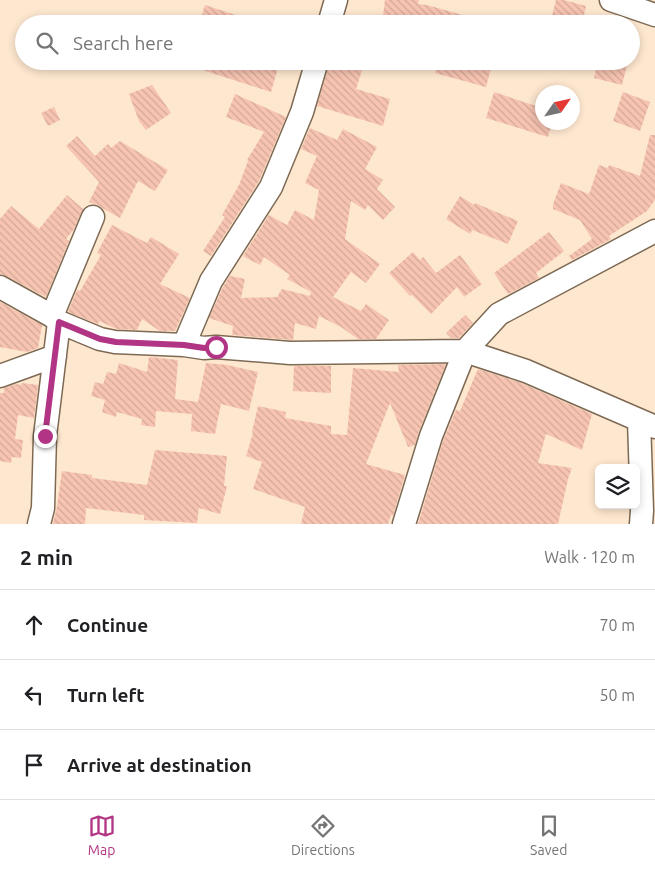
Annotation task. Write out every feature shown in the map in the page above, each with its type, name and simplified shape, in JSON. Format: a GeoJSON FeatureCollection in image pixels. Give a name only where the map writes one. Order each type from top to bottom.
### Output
{"type":"FeatureCollection","features":[{"type":"Feature","properties":{"kind":"street"},"geometry":{"type":"LineString","coordinates":[[332,15],[336,0]]}},
{"type":"Feature","properties":{"kind":"street"},"geometry":{"type":"LineString","coordinates":[[611,0],[655,15]]}},
{"type":"Feature","properties":{"kind":"street"},"geometry":{"type":"LineString","coordinates":[[184,345],[211,281],[272,186],[302,112],[314,70]]}},
{"type":"Feature","properties":{"kind":"street"},"geometry":{"type":"LineString","coordinates":[[39,524],[43,508],[45,436],[55,356],[55,319],[93,217]]}},
{"type":"Feature","properties":{"kind":"street"},"geometry":{"type":"LineString","coordinates":[[404,524],[431,436],[465,351],[499,314],[655,232]]}},
{"type":"Feature","properties":{"kind":"street"},"geometry":{"type":"LineString","coordinates":[[0,286],[55,319],[100,339],[116,342],[290,353],[465,351],[526,371],[647,423],[641,524]]}},
{"type":"Feature","properties":{"kind":"street"},"geometry":{"type":"LineString","coordinates":[[0,376],[55,356]]}},
{"type":"Feature","properties":{"kind":"building"},"geometry":{"type":"Polygon","coordinates":[[[385,0],[419,0],[418,4],[462,15],[383,15],[385,0]]]}},
{"type":"Feature","properties":{"kind":"building"},"geometry":{"type":"Polygon","coordinates":[[[556,0],[564,0],[586,6],[584,15],[552,15],[556,0]]]}},
{"type":"Feature","properties":{"kind":"building"},"geometry":{"type":"Polygon","coordinates":[[[205,5],[236,15],[202,15],[205,5]]]}},
{"type":"Feature","properties":{"kind":"building"},"geometry":{"type":"Polygon","coordinates":[[[203,70],[277,70],[271,92],[203,70]]]}},
{"type":"Feature","properties":{"kind":"building"},"geometry":{"type":"Polygon","coordinates":[[[327,70],[362,70],[356,89],[390,99],[383,126],[317,106],[327,70]]]}},
{"type":"Feature","properties":{"kind":"building"},"geometry":{"type":"Polygon","coordinates":[[[436,70],[491,70],[486,87],[435,73],[436,70]]]}},
{"type":"Feature","properties":{"kind":"building"},"geometry":{"type":"Polygon","coordinates":[[[596,70],[626,70],[622,85],[594,78],[596,70]]]}},
{"type":"Feature","properties":{"kind":"building"},"geometry":{"type":"Polygon","coordinates":[[[152,85],[171,113],[146,130],[139,121],[129,94],[152,85]]]}},
{"type":"Feature","properties":{"kind":"building"},"geometry":{"type":"Polygon","coordinates":[[[494,92],[535,106],[535,130],[550,130],[548,137],[486,118],[494,92]]]}},
{"type":"Feature","properties":{"kind":"building"},"geometry":{"type":"Polygon","coordinates":[[[623,92],[650,102],[640,131],[613,121],[623,92]]]}},
{"type":"Feature","properties":{"kind":"building"},"geometry":{"type":"Polygon","coordinates":[[[235,94],[286,117],[259,181],[211,256],[203,251],[225,217],[222,215],[239,185],[247,160],[264,132],[226,117],[235,94]]]}},
{"type":"Feature","properties":{"kind":"building"},"geometry":{"type":"Polygon","coordinates":[[[54,107],[60,120],[48,126],[41,113],[54,107]]]}},
{"type":"Feature","properties":{"kind":"building"},"geometry":{"type":"Polygon","coordinates":[[[310,128],[337,140],[343,129],[377,147],[365,169],[383,180],[377,189],[395,207],[383,220],[368,205],[365,210],[351,201],[345,239],[380,264],[366,283],[351,272],[333,297],[361,311],[366,304],[389,320],[376,339],[358,339],[341,327],[319,316],[316,329],[295,323],[293,340],[232,335],[233,326],[209,318],[230,276],[245,279],[241,298],[277,297],[282,289],[310,296],[311,292],[287,279],[290,275],[264,257],[260,265],[243,256],[269,215],[287,225],[295,210],[314,220],[319,190],[305,183],[317,156],[301,149],[310,128]]]}},
{"type":"Feature","properties":{"kind":"building"},"geometry":{"type":"Polygon","coordinates":[[[650,135],[655,135],[655,200],[647,211],[609,236],[611,239],[572,260],[569,256],[592,239],[580,220],[553,209],[561,183],[589,194],[599,165],[608,168],[609,165],[640,176],[650,135]]]}},
{"type":"Feature","properties":{"kind":"building"},"geometry":{"type":"Polygon","coordinates":[[[77,136],[95,156],[108,144],[111,148],[120,141],[168,170],[155,191],[138,181],[120,218],[89,202],[99,182],[66,146],[77,136]]]}},
{"type":"Feature","properties":{"kind":"building"},"geometry":{"type":"Polygon","coordinates":[[[67,195],[83,209],[74,229],[66,239],[69,241],[46,297],[0,274],[0,219],[11,206],[39,229],[67,195]]]}},
{"type":"Feature","properties":{"kind":"building"},"geometry":{"type":"Polygon","coordinates":[[[460,196],[474,205],[475,203],[518,221],[508,244],[472,230],[470,234],[446,219],[460,196]]]}},
{"type":"Feature","properties":{"kind":"building"},"geometry":{"type":"Polygon","coordinates":[[[112,225],[147,243],[151,237],[179,254],[160,284],[190,298],[175,331],[160,331],[142,319],[137,330],[117,329],[99,321],[98,324],[68,312],[77,290],[80,291],[101,255],[97,253],[112,225]]]}},
{"type":"Feature","properties":{"kind":"building"},"geometry":{"type":"Polygon","coordinates":[[[549,232],[564,251],[536,273],[539,278],[508,294],[494,273],[549,232]]]}},
{"type":"Feature","properties":{"kind":"building"},"geometry":{"type":"Polygon","coordinates":[[[413,252],[420,260],[423,257],[436,273],[460,255],[482,284],[464,297],[457,287],[431,314],[412,295],[410,296],[389,273],[413,252]]]}},
{"type":"Feature","properties":{"kind":"building"},"geometry":{"type":"Polygon","coordinates":[[[0,302],[42,325],[38,348],[27,352],[0,347],[0,302]]]}},
{"type":"Feature","properties":{"kind":"building"},"geometry":{"type":"Polygon","coordinates":[[[465,315],[473,323],[459,338],[451,338],[446,333],[465,315]]]}},
{"type":"Feature","properties":{"kind":"building"},"geometry":{"type":"Polygon","coordinates":[[[149,357],[178,360],[175,399],[198,402],[206,363],[227,365],[258,372],[249,411],[221,404],[215,434],[191,431],[192,414],[156,411],[155,427],[141,425],[142,419],[117,412],[116,417],[102,412],[105,400],[91,396],[95,382],[103,384],[107,372],[116,374],[119,363],[147,372],[149,357]]]}},
{"type":"Feature","properties":{"kind":"building"},"geometry":{"type":"Polygon","coordinates":[[[446,364],[415,445],[408,447],[390,403],[366,464],[405,475],[393,516],[391,515],[388,524],[301,524],[305,507],[253,489],[262,462],[246,456],[258,406],[286,412],[285,418],[331,426],[331,434],[347,435],[353,368],[399,372],[398,365],[446,364]]]}},
{"type":"Feature","properties":{"kind":"building"},"geometry":{"type":"Polygon","coordinates":[[[294,366],[331,366],[331,393],[293,391],[294,366]]]}},
{"type":"Feature","properties":{"kind":"building"},"geometry":{"type":"Polygon","coordinates":[[[478,369],[521,383],[592,414],[582,450],[546,434],[538,463],[572,468],[558,524],[418,524],[443,441],[456,410],[460,411],[478,369]]]}},
{"type":"Feature","properties":{"kind":"building"},"geometry":{"type":"Polygon","coordinates":[[[22,383],[38,385],[34,418],[18,415],[15,439],[23,440],[21,458],[12,457],[11,463],[0,461],[0,393],[4,393],[4,388],[16,384],[21,385],[22,383]]]}},
{"type":"Feature","properties":{"kind":"building"},"geometry":{"type":"Polygon","coordinates":[[[155,450],[227,456],[224,486],[227,486],[220,514],[199,508],[197,523],[144,520],[144,515],[86,508],[85,524],[53,524],[62,471],[92,475],[92,478],[147,485],[155,450]]]}},
{"type":"Feature","properties":{"kind":"route"},"geometry":{"type":"LineString","coordinates":[[45,436],[59,322],[100,339],[116,342],[184,345],[204,348],[216,347]]}}]}
